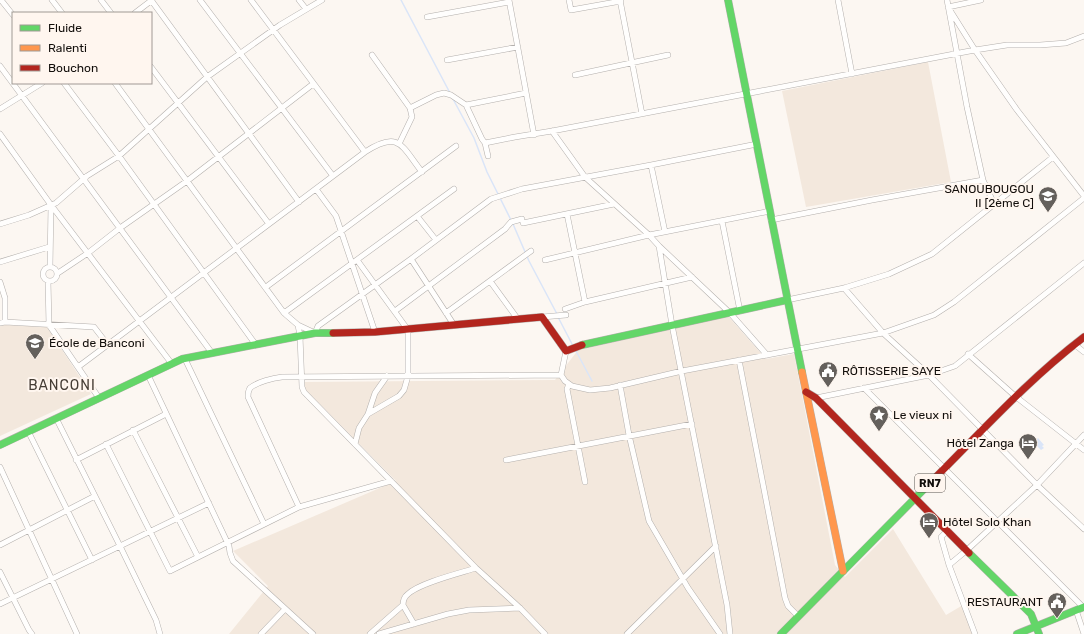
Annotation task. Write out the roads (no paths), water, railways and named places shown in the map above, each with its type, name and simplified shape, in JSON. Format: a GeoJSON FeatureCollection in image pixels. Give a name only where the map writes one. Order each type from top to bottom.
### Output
{"type":"FeatureCollection","features":[{"type":"Feature","properties":{"kind":"main road"},"geometry":{"type":"LineString","coordinates":[[728,0],[787,300],[843,572]]}},
{"type":"Feature","properties":{"kind":"main road"},"geometry":{"type":"LineString","coordinates":[[0,445],[185,359],[315,333],[408,330],[517,318],[542,317],[566,351],[582,345],[787,300]]}},
{"type":"Feature","properties":{"kind":"main road","name":"RN7"},"geometry":{"type":"LineString","coordinates":[[780,634],[984,430],[1015,396],[1084,337]]}},
{"type":"Feature","properties":{"kind":"main road"},"geometry":{"type":"LineString","coordinates":[[806,392],[816,398],[1031,614],[1039,634]]}},
{"type":"Feature","properties":{"kind":"main road"},"geometry":{"type":"LineString","coordinates":[[1017,634],[1081,608]]}},
{"type":"Feature","properties":{"kind":"street"},"geometry":{"type":"LineString","coordinates":[[1,0],[12,14]]}},
{"type":"Feature","properties":{"kind":"street"},"geometry":{"type":"LineString","coordinates":[[52,0],[61,12]]}},
{"type":"Feature","properties":{"kind":"street"},"geometry":{"type":"LineString","coordinates":[[101,0],[110,12]]}},
{"type":"Feature","properties":{"kind":"street"},"geometry":{"type":"LineString","coordinates":[[136,12],[152,0],[299,202]]}},
{"type":"Feature","properties":{"kind":"street"},"geometry":{"type":"LineString","coordinates":[[200,0],[333,176]]}},
{"type":"Feature","properties":{"kind":"street"},"geometry":{"type":"LineString","coordinates":[[251,0],[365,152]]}},
{"type":"Feature","properties":{"kind":"street"},"geometry":{"type":"LineString","coordinates":[[299,0],[306,9]]}},
{"type":"Feature","properties":{"kind":"street"},"geometry":{"type":"LineString","coordinates":[[0,224],[30,215],[56,203],[84,179],[119,156],[207,77],[273,30],[322,0]]}},
{"type":"Feature","properties":{"kind":"street"},"geometry":{"type":"LineString","coordinates":[[570,0],[571,10],[620,0],[642,114]]}},
{"type":"Feature","properties":{"kind":"street"},"geometry":{"type":"LineString","coordinates":[[838,0],[852,74]]}},
{"type":"Feature","properties":{"kind":"street"},"geometry":{"type":"LineString","coordinates":[[947,0],[984,180],[994,204]]}},
{"type":"Feature","properties":{"kind":"street"},"geometry":{"type":"LineString","coordinates":[[948,7],[981,0]]}},
{"type":"Feature","properties":{"kind":"street"},"geometry":{"type":"LineString","coordinates":[[427,17],[509,1],[534,135]]}},
{"type":"Feature","properties":{"kind":"street"},"geometry":{"type":"LineString","coordinates":[[566,351],[561,375],[564,380],[572,386],[590,390],[768,354],[883,333],[934,315],[954,302],[1084,197],[1017,110],[975,50],[948,7]]}},
{"type":"Feature","properties":{"kind":"street"},"geometry":{"type":"LineString","coordinates":[[485,143],[515,136],[534,135],[975,50],[1007,45],[1066,43],[1084,36]]}},
{"type":"Feature","properties":{"kind":"street"},"geometry":{"type":"LineString","coordinates":[[447,60],[518,47]]}},
{"type":"Feature","properties":{"kind":"street"},"geometry":{"type":"LineString","coordinates":[[372,55],[410,108],[412,117],[399,144]]}},
{"type":"Feature","properties":{"kind":"street"},"geometry":{"type":"LineString","coordinates":[[575,75],[668,55]]}},
{"type":"Feature","properties":{"kind":"street"},"geometry":{"type":"LineString","coordinates":[[0,66],[12,83]]}},
{"type":"Feature","properties":{"kind":"street"},"geometry":{"type":"LineString","coordinates":[[152,68],[269,224]]}},
{"type":"Feature","properties":{"kind":"street"},"geometry":{"type":"LineString","coordinates":[[13,84],[212,353]]}},
{"type":"Feature","properties":{"kind":"street"},"geometry":{"type":"LineString","coordinates":[[0,109],[6,104],[22,97],[41,84]]}},
{"type":"Feature","properties":{"kind":"street"},"geometry":{"type":"LineString","coordinates":[[65,84],[119,156],[256,345]]}},
{"type":"Feature","properties":{"kind":"street"},"geometry":{"type":"LineString","coordinates":[[116,84],[284,313],[298,325],[315,333],[318,326],[411,259],[491,198],[522,189],[757,144]]}},
{"type":"Feature","properties":{"kind":"street"},"geometry":{"type":"LineString","coordinates":[[48,281],[55,280],[58,273],[187,181],[313,84]]}},
{"type":"Feature","properties":{"kind":"street"},"geometry":{"type":"LineString","coordinates":[[410,108],[436,95],[444,93],[451,95],[466,105],[485,143],[488,156]]}},
{"type":"Feature","properties":{"kind":"street"},"geometry":{"type":"LineString","coordinates":[[466,105],[526,93]]}},
{"type":"Feature","properties":{"kind":"street"},"geometry":{"type":"LineString","coordinates":[[552,131],[586,177],[730,313],[768,354]]}},
{"type":"Feature","properties":{"kind":"street"},"geometry":{"type":"LineString","coordinates":[[0,134],[51,205],[172,364]]}},
{"type":"Feature","properties":{"kind":"street"},"geometry":{"type":"LineString","coordinates":[[78,367],[376,145],[389,140],[399,144],[422,172]]}},
{"type":"Feature","properties":{"kind":"street"},"geometry":{"type":"LineString","coordinates":[[266,287],[456,146]]}},
{"type":"Feature","properties":{"kind":"street"},"geometry":{"type":"LineString","coordinates":[[787,300],[844,288],[889,274],[932,254],[1053,157]]}},
{"type":"Feature","properties":{"kind":"street"},"geometry":{"type":"LineString","coordinates":[[651,165],[665,232]]}},
{"type":"Feature","properties":{"kind":"street"},"geometry":{"type":"LineString","coordinates":[[772,220],[984,180]]}},
{"type":"Feature","properties":{"kind":"street"},"geometry":{"type":"LineString","coordinates":[[316,189],[336,216],[375,332]]}},
{"type":"Feature","properties":{"kind":"street"},"geometry":{"type":"LineString","coordinates":[[284,313],[454,189]]}},
{"type":"Feature","properties":{"kind":"street"},"geometry":{"type":"LineString","coordinates":[[396,311],[505,229],[511,222],[567,214],[614,204]]}},
{"type":"Feature","properties":{"kind":"street"},"geometry":{"type":"LineString","coordinates":[[50,267],[49,247],[51,205]]}},
{"type":"Feature","properties":{"kind":"street"},"geometry":{"type":"LineString","coordinates":[[545,260],[649,235],[770,212]]}},
{"type":"Feature","properties":{"kind":"street"},"geometry":{"type":"LineString","coordinates":[[567,214],[585,302]]}},
{"type":"Feature","properties":{"kind":"street"},"geometry":{"type":"LineString","coordinates":[[417,216],[436,240]]}},
{"type":"Feature","properties":{"kind":"street"},"geometry":{"type":"LineString","coordinates":[[722,221],[740,311]]}},
{"type":"Feature","properties":{"kind":"street"},"geometry":{"type":"LineString","coordinates":[[659,246],[672,325],[727,604],[730,634]]}},
{"type":"Feature","properties":{"kind":"street"},"geometry":{"type":"LineString","coordinates":[[0,262],[49,247]]}},
{"type":"Feature","properties":{"kind":"street"},"geometry":{"type":"LineString","coordinates":[[446,313],[531,252]]}},
{"type":"Feature","properties":{"kind":"street"},"geometry":{"type":"LineString","coordinates":[[411,259],[454,325]]}},
{"type":"Feature","properties":{"kind":"street"},"geometry":{"type":"LineString","coordinates":[[357,260],[396,311],[408,330],[408,376],[404,390],[399,396],[368,414]]}},
{"type":"Feature","properties":{"kind":"street"},"geometry":{"type":"LineString","coordinates":[[816,398],[929,375],[955,366],[968,354],[1084,263]]}},
{"type":"Feature","properties":{"kind":"street"},"geometry":{"type":"LineString","coordinates":[[50,267],[54,268],[58,273]]}},
{"type":"Feature","properties":{"kind":"street"},"geometry":{"type":"LineString","coordinates":[[50,267],[45,269],[43,274],[44,278],[48,281],[49,325],[99,398]]}},
{"type":"Feature","properties":{"kind":"street"},"geometry":{"type":"LineString","coordinates":[[565,309],[585,302],[692,277]]}},
{"type":"Feature","properties":{"kind":"street"},"geometry":{"type":"LineString","coordinates":[[490,281],[517,318]]}},
{"type":"Feature","properties":{"kind":"street"},"geometry":{"type":"LineString","coordinates":[[0,282],[5,298],[2,322],[94,327],[108,345]]}},
{"type":"Feature","properties":{"kind":"street"},"geometry":{"type":"LineString","coordinates":[[844,288],[883,333],[929,375],[1037,484],[1084,529]]}},
{"type":"Feature","properties":{"kind":"street"},"geometry":{"type":"LineString","coordinates":[[542,317],[566,315]]}},
{"type":"Feature","properties":{"kind":"street"},"geometry":{"type":"LineString","coordinates":[[298,325],[300,336],[302,388],[304,392],[476,568],[520,608],[545,634]]}},
{"type":"Feature","properties":{"kind":"street"},"geometry":{"type":"LineString","coordinates":[[1074,344],[1084,352]]}},
{"type":"Feature","properties":{"kind":"street"},"geometry":{"type":"LineString","coordinates":[[968,354],[1015,396],[1084,450]]}},
{"type":"Feature","properties":{"kind":"street"},"geometry":{"type":"LineString","coordinates":[[185,359],[264,524]]}},
{"type":"Feature","properties":{"kind":"street"},"geometry":{"type":"LineString","coordinates":[[739,360],[785,598],[788,606],[798,616]]}},
{"type":"Feature","properties":{"kind":"street"},"geometry":{"type":"LineString","coordinates":[[148,375],[227,542],[233,561],[313,634]]}},
{"type":"Feature","properties":{"kind":"street"},"geometry":{"type":"LineString","coordinates":[[299,507],[248,398],[250,388],[273,378],[561,375]]}},
{"type":"Feature","properties":{"kind":"street"},"geometry":{"type":"LineString","coordinates":[[355,444],[359,428],[368,414],[375,393],[386,376]]}},
{"type":"Feature","properties":{"kind":"street"},"geometry":{"type":"LineString","coordinates":[[569,384],[567,389],[585,482]]}},
{"type":"Feature","properties":{"kind":"street"},"geometry":{"type":"LineString","coordinates":[[620,385],[629,435],[649,521],[683,579],[720,634]]}},
{"type":"Feature","properties":{"kind":"street"},"geometry":{"type":"LineString","coordinates":[[864,388],[997,521],[1081,608],[1084,634]]}},
{"type":"Feature","properties":{"kind":"street"},"geometry":{"type":"LineString","coordinates":[[76,460],[166,414]]}},
{"type":"Feature","properties":{"kind":"street"},"geometry":{"type":"LineString","coordinates":[[56,418],[156,620],[160,634]]}},
{"type":"Feature","properties":{"kind":"street"},"geometry":{"type":"LineString","coordinates":[[506,460],[692,424]]}},
{"type":"Feature","properties":{"kind":"street"},"geometry":{"type":"LineString","coordinates":[[133,430],[198,557]]}},
{"type":"Feature","properties":{"kind":"street"},"geometry":{"type":"LineString","coordinates":[[28,431],[92,560]]}},
{"type":"Feature","properties":{"kind":"street"},"geometry":{"type":"LineString","coordinates":[[949,565],[1037,484],[1084,435]]}},
{"type":"Feature","properties":{"kind":"street"},"geometry":{"type":"LineString","coordinates":[[106,444],[170,571],[299,507],[391,481]]}},
{"type":"Feature","properties":{"kind":"street"},"geometry":{"type":"LineString","coordinates":[[0,467],[77,634]]}},
{"type":"Feature","properties":{"kind":"street"},"geometry":{"type":"LineString","coordinates":[[0,546],[95,496]]}},
{"type":"Feature","properties":{"kind":"street"},"geometry":{"type":"LineString","coordinates":[[0,604],[209,503]]}},
{"type":"Feature","properties":{"kind":"street"},"geometry":{"type":"LineString","coordinates":[[947,531],[941,537],[949,565],[975,634]]}},
{"type":"Feature","properties":{"kind":"street"},"geometry":{"type":"LineString","coordinates":[[627,634],[716,546]]}},
{"type":"Feature","properties":{"kind":"street"},"geometry":{"type":"LineString","coordinates":[[414,624],[403,605],[403,600],[407,594],[416,588],[476,568]]}},
{"type":"Feature","properties":{"kind":"street"},"geometry":{"type":"LineString","coordinates":[[0,572],[12,598],[32,634]]}},
{"type":"Feature","properties":{"kind":"street"},"geometry":{"type":"LineString","coordinates":[[370,634],[403,605]]}},
{"type":"Feature","properties":{"kind":"street"},"geometry":{"type":"LineString","coordinates":[[379,634],[448,614],[469,610],[520,608]]}},
{"type":"Feature","properties":{"kind":"street"},"geometry":{"type":"LineString","coordinates":[[261,634],[285,609]]}},
{"type":"Feature","properties":{"kind":"water"},"geometry":{"type":"Polygon","coordinates":[[[1038,438],[1044,445],[1042,446],[1044,448],[1041,450],[1034,443],[1038,438]]]}},
{"type":"Feature","properties":{"kind":"waterway"},"geometry":{"type":"LineString","coordinates":[[401,0],[450,93]]}},
{"type":"Feature","properties":{"kind":"waterway"},"geometry":{"type":"LineString","coordinates":[[453,99],[474,138],[487,172],[511,220]]}},
{"type":"Feature","properties":{"kind":"waterway"},"geometry":{"type":"LineString","coordinates":[[513,224],[529,261],[557,314]]}},
{"type":"Feature","properties":{"kind":"waterway"},"geometry":{"type":"LineString","coordinates":[[558,317],[572,344]]}},
{"type":"Feature","properties":{"kind":"waterway"},"geometry":{"type":"LineString","coordinates":[[576,351],[592,381]]}},
{"type":"Feature","properties":{"kind":"place","name":"SANOUBOUGOU II [2ème C]"},"geometry":{"type":"Point","coordinates":[1048,213]}},
{"type":"Feature","properties":{"kind":"place","name":"École de Banconi"},"geometry":{"type":"Point","coordinates":[35,360]}},
{"type":"Feature","properties":{"kind":"place","name":"RÔTISSERIE SAYE"},"geometry":{"type":"Point","coordinates":[828,388]}},
{"type":"Feature","properties":{"kind":"place","name":"Le vieux ni"},"geometry":{"type":"Point","coordinates":[879,432]}},
{"type":"Feature","properties":{"kind":"place","name":"Hôtel Zanga"},"geometry":{"type":"Point","coordinates":[1028,460]}},
{"type":"Feature","properties":{"kind":"place","name":"Hôtel Solo Khan"},"geometry":{"type":"Point","coordinates":[929,539]}},
{"type":"Feature","properties":{"kind":"place","name":"RESTAURANT"},"geometry":{"type":"Point","coordinates":[1057,619]}},
{"type":"Feature","properties":{"kind":"district","name":"BANCONI"},"geometry":{"type":"Point","coordinates":[62,385]}}]}
